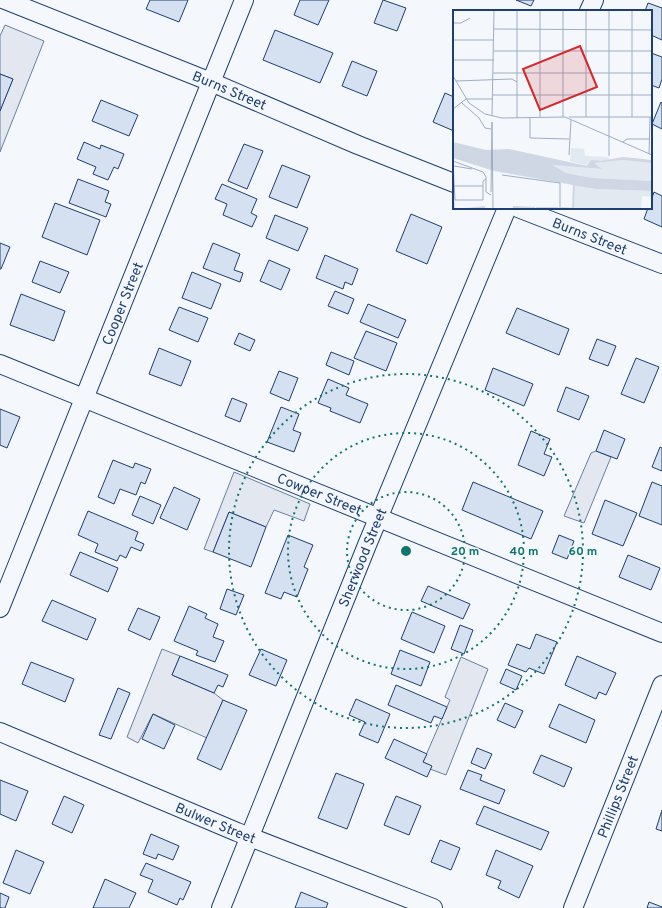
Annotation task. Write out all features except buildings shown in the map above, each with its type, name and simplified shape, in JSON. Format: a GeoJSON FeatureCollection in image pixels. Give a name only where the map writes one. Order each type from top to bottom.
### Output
{"type":"FeatureCollection","features":[{"type":"Feature","properties":{"kind":"street","name":"Burns Street"},"geometry":{"type":"LineString","coordinates":[[5,0],[211,82],[358,145],[453,183]]}},
{"type":"Feature","properties":{"kind":"street","name":"Cooper Street"},"geometry":{"type":"LineString","coordinates":[[0,608],[244,0]]}},
{"type":"Feature","properties":{"kind":"street"},"geometry":{"type":"LineString","coordinates":[[589,10],[594,0]]}},
{"type":"Feature","properties":{"kind":"street","name":"Sherwood Street"},"geometry":{"type":"LineString","coordinates":[[221,908],[506,209]]}},
{"type":"Feature","properties":{"kind":"street","name":"Burns Street"},"geometry":{"type":"LineString","coordinates":[[521,209],[662,264]]}},
{"type":"Feature","properties":{"kind":"street","name":"Cowper Street"},"geometry":{"type":"LineString","coordinates":[[0,364],[662,633]]}},
{"type":"Feature","properties":{"kind":"street","name":"Phillips Street"},"geometry":{"type":"LineString","coordinates":[[573,908],[662,685]]}},
{"type":"Feature","properties":{"kind":"street","name":"Bulwer Street"},"geometry":{"type":"LineString","coordinates":[[0,732],[250,837],[433,908]]}},
{"type":"Feature","properties":{"kind":"shaded area"},"geometry":{"type":"Polygon","coordinates":[[[5,25],[44,41],[0,152],[0,111],[13,79],[0,74],[0,36],[5,25]]]}},
{"type":"Feature","properties":{"kind":"shaded area"},"geometry":{"type":"Polygon","coordinates":[[[596,451],[611,457],[584,523],[564,516],[591,453],[596,451]]]}},
{"type":"Feature","properties":{"kind":"shaded area"},"geometry":{"type":"Polygon","coordinates":[[[234,472],[310,504],[304,521],[274,510],[266,527],[229,512],[213,552],[204,549],[234,472]]]}},
{"type":"Feature","properties":{"kind":"shaded area"},"geometry":{"type":"Polygon","coordinates":[[[162,649],[180,656],[172,675],[214,693],[223,700],[207,738],[153,714],[138,743],[127,737],[162,649]]]}},
{"type":"Feature","properties":{"kind":"shaded area"},"geometry":{"type":"Polygon","coordinates":[[[461,657],[488,669],[446,775],[430,769],[431,766],[423,762],[450,700],[445,697],[461,657]]]}}]}
